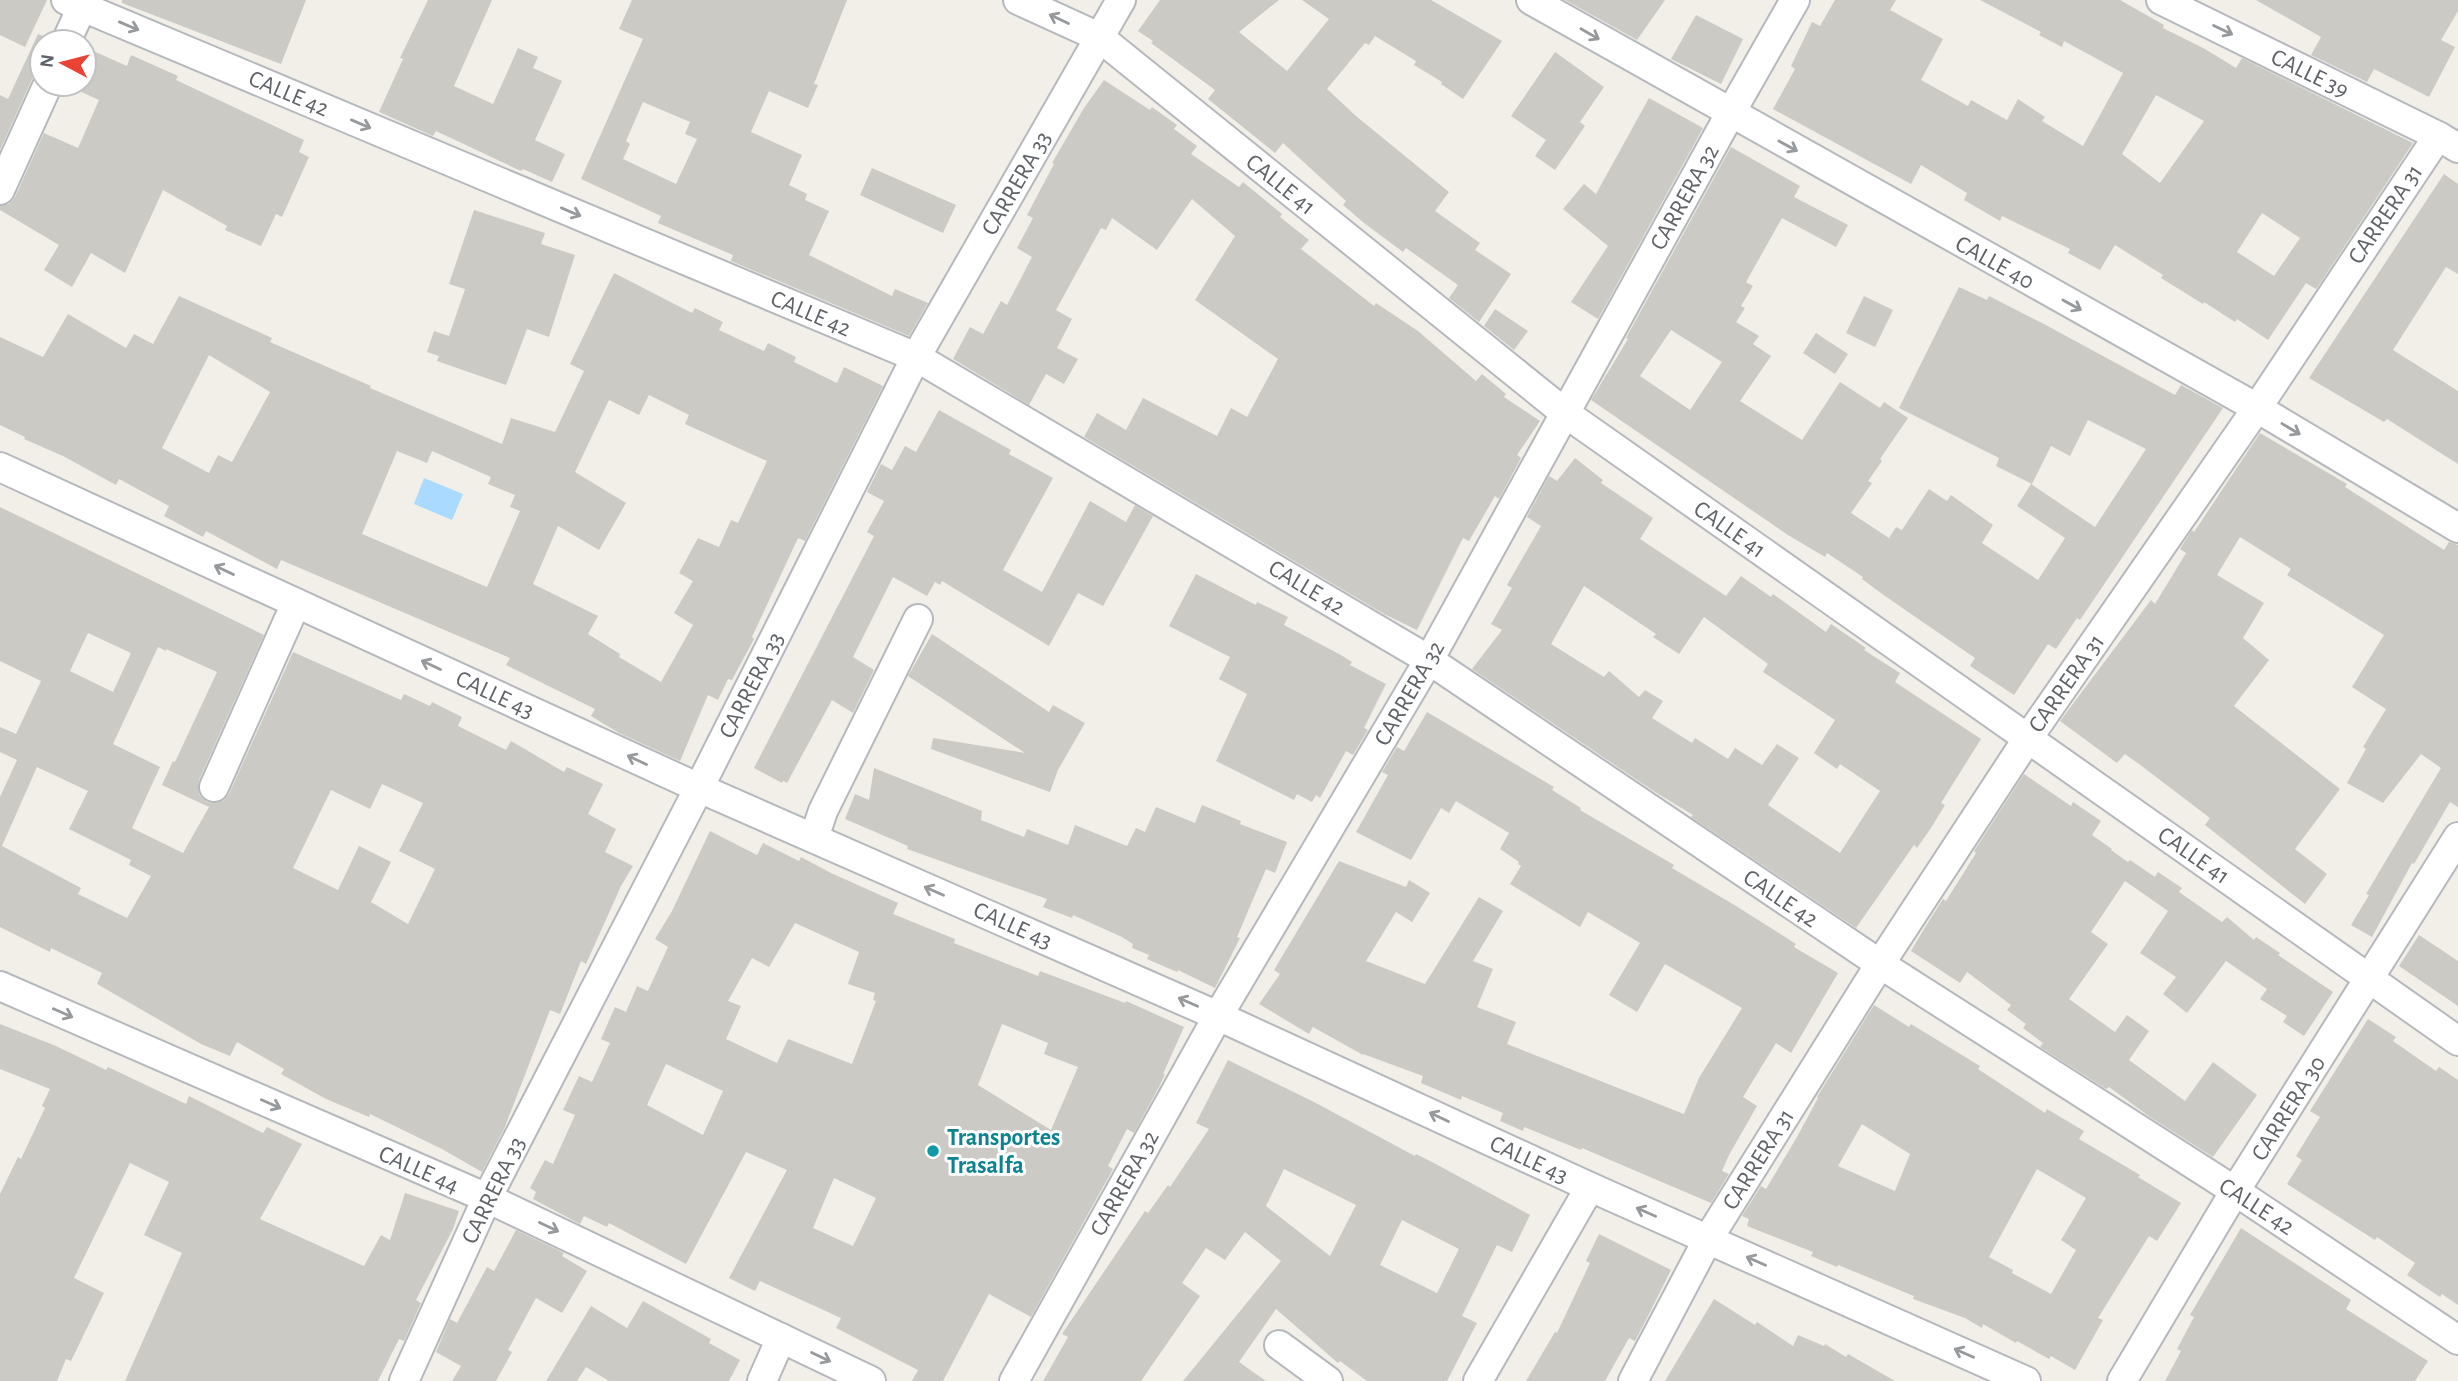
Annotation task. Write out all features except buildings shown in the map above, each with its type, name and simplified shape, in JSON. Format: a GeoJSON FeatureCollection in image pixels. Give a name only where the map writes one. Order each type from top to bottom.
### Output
{"type":"FeatureCollection","features":[{"type":"Feature","properties":{"kind":"street","name":"CALLE 41"},"geometry":{"type":"LineString","coordinates":[[1018,0],[1099,37],[1565,413],[2458,1041]]}},
{"type":"Feature","properties":{"kind":"street","name":"CARRERA 33"},"geometry":{"type":"LineString","coordinates":[[404,1381],[487,1198],[699,788],[916,357],[1121,0]]}},
{"type":"Feature","properties":{"kind":"street","name":"CALLE 40"},"geometry":{"type":"LineString","coordinates":[[1531,0],[2257,408],[2458,528]]}},
{"type":"Feature","properties":{"kind":"street","name":"CARRERA 32"},"geometry":{"type":"LineString","coordinates":[[1014,1381],[1218,1016],[1429,660],[1795,0]]}},
{"type":"Feature","properties":{"kind":"street","name":"CALLE 39"},"geometry":{"type":"LineString","coordinates":[[2161,0],[2448,142]]}},
{"type":"Feature","properties":{"kind":"street"},"geometry":{"type":"LineString","coordinates":[[69,28],[74,3]]}},
{"type":"Feature","properties":{"kind":"street","name":"CALLE 42"},"geometry":{"type":"LineString","coordinates":[[74,3],[916,357],[1429,660],[1880,964],[2235,1191],[2458,1340]]}},
{"type":"Feature","properties":{"kind":"street"},"geometry":{"type":"LineString","coordinates":[[0,190],[42,98]]}},
{"type":"Feature","properties":{"kind":"street","name":"CARRERA 31"},"geometry":{"type":"LineString","coordinates":[[1633,1381],[1708,1239],[1880,964],[2028,738],[2257,408],[2448,142]]}},
{"type":"Feature","properties":{"kind":"street","name":"CALLE 43"},"geometry":{"type":"LineString","coordinates":[[0,467],[699,788],[1218,1016],[1591,1187],[2026,1381]]}},
{"type":"Feature","properties":{"kind":"street"},"geometry":{"type":"LineString","coordinates":[[214,787],[296,603]]}},
{"type":"Feature","properties":{"kind":"street"},"geometry":{"type":"LineString","coordinates":[[814,838],[823,811],[918,619]]}},
{"type":"Feature","properties":{"kind":"street","name":"CARRERA 30"},"geometry":{"type":"LineString","coordinates":[[2122,1381],[2235,1191],[2458,837]]}},
{"type":"Feature","properties":{"kind":"street","name":"CALLE 44"},"geometry":{"type":"LineString","coordinates":[[0,986],[487,1198],[871,1381]]}},
{"type":"Feature","properties":{"kind":"street"},"geometry":{"type":"LineString","coordinates":[[1478,1381],[1591,1187]]}},
{"type":"Feature","properties":{"kind":"street"},"geometry":{"type":"LineString","coordinates":[[762,1381],[781,1338]]}},
{"type":"Feature","properties":{"kind":"street"},"geometry":{"type":"LineString","coordinates":[[1279,1345],[1328,1381]]}},
{"type":"Feature","properties":{"kind":"water"},"geometry":{"type":"Polygon","coordinates":[[[424,478],[463,494],[452,520],[414,504],[424,478]]]}},
{"type":"Feature","properties":{"kind":"place","name":"Transportes Trasalfa"},"geometry":{"type":"Point","coordinates":[933,1151]}}]}
